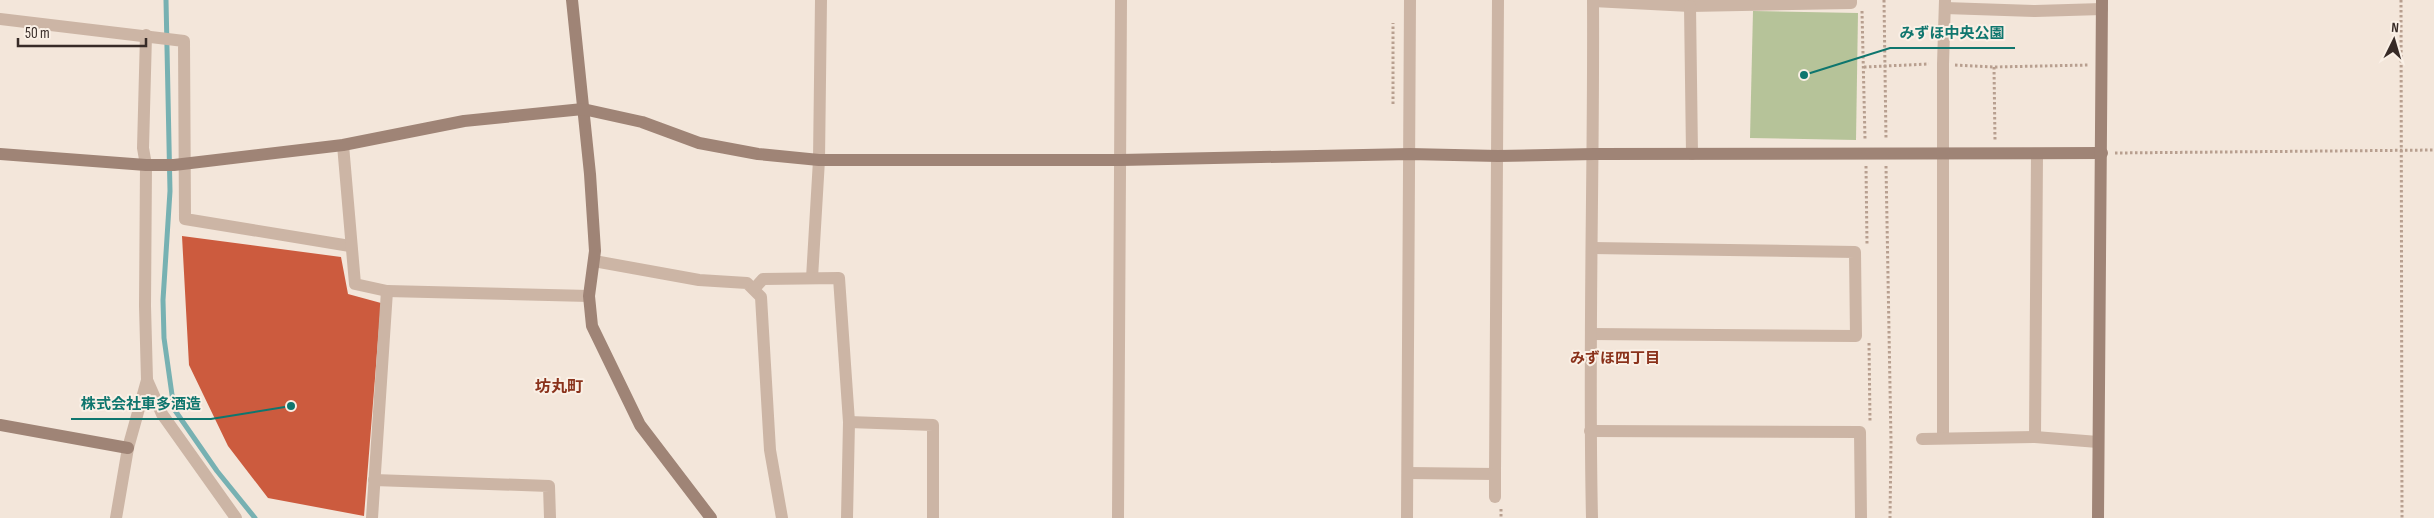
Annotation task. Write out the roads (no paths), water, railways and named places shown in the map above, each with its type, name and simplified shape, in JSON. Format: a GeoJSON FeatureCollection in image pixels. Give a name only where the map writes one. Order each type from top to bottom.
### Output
{"type":"FeatureCollection","features":[{"type":"Feature","properties":{"kind":"street"},"geometry":{"type":"LineString","coordinates":[[572,0],[596,251],[589,296],[592,326],[640,425],[711,518]]}},
{"type":"Feature","properties":{"kind":"street"},"geometry":{"type":"LineString","coordinates":[[812,278],[820,160],[821,0]]}},
{"type":"Feature","properties":{"kind":"street"},"geometry":{"type":"LineString","coordinates":[[1118,518],[1121,0]]}},
{"type":"Feature","properties":{"kind":"street"},"geometry":{"type":"LineString","coordinates":[[1407,518],[1410,0]]}},
{"type":"Feature","properties":{"kind":"street"},"geometry":{"type":"LineString","coordinates":[[1495,497],[1498,0]]}},
{"type":"Feature","properties":{"kind":"street"},"geometry":{"type":"LineString","coordinates":[[1592,518],[1590,431],[1594,154],[1593,0],[1690,6],[1851,3],[1851,0]]}},
{"type":"Feature","properties":{"kind":"street"},"geometry":{"type":"LineString","coordinates":[[1943,438],[1943,64],[1946,4],[2102,5],[2098,518]]}},
{"type":"Feature","properties":{"kind":"street"},"geometry":{"type":"LineString","coordinates":[[1690,6],[1692,154]]}},
{"type":"Feature","properties":{"kind":"street"},"geometry":{"type":"LineString","coordinates":[[0,19],[184,41],[179,164],[185,219],[350,246]]}},
{"type":"Feature","properties":{"kind":"street"},"geometry":{"type":"LineString","coordinates":[[116,518],[128,448],[147,380],[145,306],[151,165],[143,148],[149,36]]}},
{"type":"Feature","properties":{"kind":"street"},"geometry":{"type":"LineString","coordinates":[[0,154],[151,165],[179,164],[342,145],[464,121],[582,109],[642,122],[699,142],[758,154],[820,160],[1121,160],[1410,154],[1498,156],[1594,154],[2102,153]]}},
{"type":"Feature","properties":{"kind":"street"},"geometry":{"type":"LineString","coordinates":[[342,145],[355,284],[387,292],[589,296]]}},
{"type":"Feature","properties":{"kind":"street"},"geometry":{"type":"LineString","coordinates":[[2035,437],[2037,154]]}},
{"type":"Feature","properties":{"kind":"street"},"geometry":{"type":"LineString","coordinates":[[1591,334],[1856,336],[1855,252],[1592,248]]}},
{"type":"Feature","properties":{"kind":"street"},"geometry":{"type":"LineString","coordinates":[[594,261],[699,280],[747,283],[761,297],[770,450],[782,518]]}},
{"type":"Feature","properties":{"kind":"street"},"geometry":{"type":"LineString","coordinates":[[754,289],[763,279],[839,278],[849,422],[847,518]]}},
{"type":"Feature","properties":{"kind":"street"},"geometry":{"type":"LineString","coordinates":[[372,518],[387,292]]}},
{"type":"Feature","properties":{"kind":"street"},"geometry":{"type":"LineString","coordinates":[[147,380],[162,414],[236,518]]}},
{"type":"Feature","properties":{"kind":"street"},"geometry":{"type":"LineString","coordinates":[[849,422],[933,425],[933,518]]}},
{"type":"Feature","properties":{"kind":"street"},"geometry":{"type":"LineString","coordinates":[[0,425],[128,448]]}},
{"type":"Feature","properties":{"kind":"street"},"geometry":{"type":"LineString","coordinates":[[1590,431],[1860,432],[1861,518]]}},
{"type":"Feature","properties":{"kind":"street"},"geometry":{"type":"LineString","coordinates":[[1922,439],[2035,437],[2098,442]]}},
{"type":"Feature","properties":{"kind":"street"},"geometry":{"type":"LineString","coordinates":[[1408,473],[1495,474]]}},
{"type":"Feature","properties":{"kind":"street"},"geometry":{"type":"LineString","coordinates":[[374,480],[549,486],[550,518]]}},
{"type":"Feature","properties":{"kind":"waterway"},"geometry":{"type":"LineString","coordinates":[[166,0],[170,191],[163,300],[164,338],[174,409],[217,471],[255,518]]}},
{"type":"Feature","properties":{"kind":"place","name":"みずほ中央公園"},"geometry":{"type":"Point","coordinates":[1804,75]}},
{"type":"Feature","properties":{"kind":"place","name":"株式会社車多酒造"},"geometry":{"type":"Point","coordinates":[291,406]}},
{"type":"Feature","properties":{"kind":"district","name":"みずほ四丁目"},"geometry":{"type":"Point","coordinates":[1615,358]}},
{"type":"Feature","properties":{"kind":"district","name":"坊丸町"},"geometry":{"type":"Point","coordinates":[559,387]}}]}
